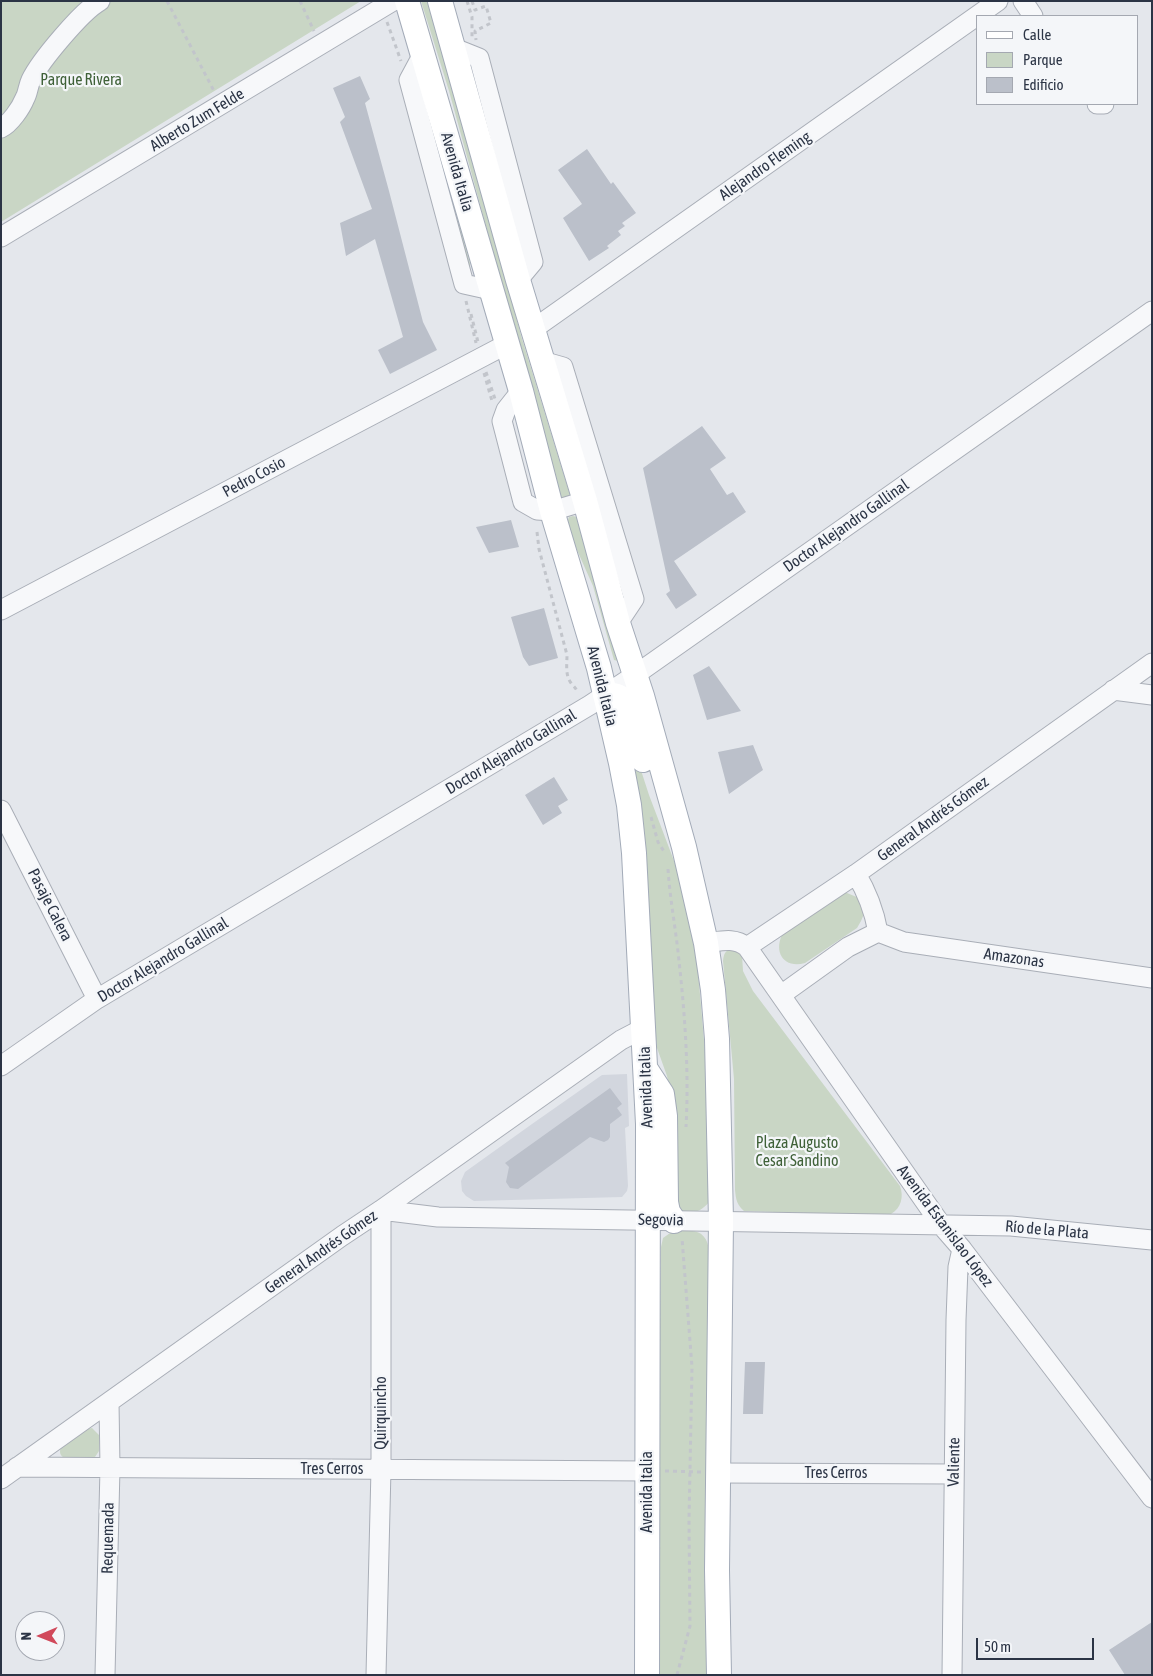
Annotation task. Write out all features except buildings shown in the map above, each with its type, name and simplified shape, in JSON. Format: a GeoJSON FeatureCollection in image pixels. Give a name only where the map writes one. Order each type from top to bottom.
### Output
{"type":"FeatureCollection","features":[{"type":"Feature","properties":{"kind":"main road","name":"Avenida Italia"},"geometry":{"type":"LineString","coordinates":[[407,1],[521,391],[552,511],[564,547],[605,695],[622,763],[629,805],[634,853],[648,1124],[647,1675]]}},
{"type":"Feature","properties":{"kind":"main road","name":"Avenida Italia"},"geometry":{"type":"LineString","coordinates":[[440,1],[532,330],[585,501],[618,623],[635,675],[684,847],[706,943],[713,990],[717,1038],[721,1221],[717,1570],[719,1675]]}},
{"type":"Feature","properties":{"kind":"main road"},"geometry":{"type":"LineString","coordinates":[[564,547],[573,555],[588,581],[612,664],[618,671],[635,675]]}},
{"type":"Feature","properties":{"kind":"main road"},"geometry":{"type":"LineString","coordinates":[[605,695],[621,698],[626,707],[662,810],[684,847]]}},
{"type":"Feature","properties":{"kind":"main road"},"geometry":{"type":"LineString","coordinates":[[645,1068],[662,1094],[665,1116],[666,1202],[668,1212],[674,1220]]}},
{"type":"Feature","properties":{"kind":"street"},"geometry":{"type":"LineString","coordinates":[[1,128],[6,126],[25,100],[31,80],[44,60],[78,20],[100,1]]}},
{"type":"Feature","properties":{"kind":"street","name":"Alejandro Fleming"},"geometry":{"type":"LineString","coordinates":[[978,15],[998,1]]}},
{"type":"Feature","properties":{"kind":"street"},"geometry":{"type":"LineString","coordinates":[[1023,1],[1032,15]]}},
{"type":"Feature","properties":{"kind":"street","name":"Alberto Zum Felde"},"geometry":{"type":"LineString","coordinates":[[1,237],[388,5]]}},
{"type":"Feature","properties":{"kind":"street","name":"Alejandro Fleming"},"geometry":{"type":"LineString","coordinates":[[532,330],[976,17]]}},
{"type":"Feature","properties":{"kind":"street"},"geometry":{"type":"LineString","coordinates":[[454,48],[478,58],[533,262],[518,280]]}},
{"type":"Feature","properties":{"kind":"street"},"geometry":{"type":"LineString","coordinates":[[409,80],[423,54]]}},
{"type":"Feature","properties":{"kind":"street","name":"Avenida Italia"},"geometry":{"type":"LineString","coordinates":[[409,80],[464,284],[491,290]]}},
{"type":"Feature","properties":{"kind":"street","name":"Doctor Alejandro Gallinal"},"geometry":{"type":"LineString","coordinates":[[1,1066],[97,999],[605,695],[1152,311]]}},
{"type":"Feature","properties":{"kind":"street","name":"Pedro Cosio"},"geometry":{"type":"LineString","coordinates":[[1,610],[507,344]]}},
{"type":"Feature","properties":{"kind":"street"},"geometry":{"type":"LineString","coordinates":[[542,361],[562,367],[634,599],[618,623]]}},
{"type":"Feature","properties":{"kind":"street"},"geometry":{"type":"LineString","coordinates":[[521,391],[506,410],[502,421],[523,502],[537,510],[552,511],[585,501]]}},
{"type":"Feature","properties":{"kind":"street","name":"General Andrés Gómez"},"geometry":{"type":"LineString","coordinates":[[747,947],[856,874],[1152,663]]}},
{"type":"Feature","properties":{"kind":"street"},"geometry":{"type":"LineString","coordinates":[[1113,690],[1152,695]]}},
{"type":"Feature","properties":{"kind":"street","name":"Pasaje Calera"},"geometry":{"type":"LineString","coordinates":[[1,810],[97,999]]}},
{"type":"Feature","properties":{"kind":"street"},"geometry":{"type":"LineString","coordinates":[[781,995],[848,948],[878,932],[867,891],[856,874]]}},
{"type":"Feature","properties":{"kind":"street","name":"Amazonas"},"geometry":{"type":"LineString","coordinates":[[878,932],[904,942],[1152,978]]}},
{"type":"Feature","properties":{"kind":"street"},"geometry":{"type":"LineString","coordinates":[[706,943],[732,940],[740,942],[747,947]]}},
{"type":"Feature","properties":{"kind":"street","name":"Avenida Estanislao López"},"geometry":{"type":"LineString","coordinates":[[747,947],[942,1226],[962,1249],[1152,1498]]}},
{"type":"Feature","properties":{"kind":"street","name":"General Andrés Gómez"},"geometry":{"type":"LineString","coordinates":[[1,1479],[621,1040],[644,1028]]}},
{"type":"Feature","properties":{"kind":"street","name":"Segovia"},"geometry":{"type":"LineString","coordinates":[[381,1210],[438,1217],[942,1226]]}},
{"type":"Feature","properties":{"kind":"street","name":"Quirquincho"},"geometry":{"type":"LineString","coordinates":[[376,1675],[381,1469],[381,1210]]}},
{"type":"Feature","properties":{"kind":"street","name":"Río de la Plata"},"geometry":{"type":"LineString","coordinates":[[942,1226],[1011,1226],[1152,1240]]}},
{"type":"Feature","properties":{"kind":"street","name":"Valiente"},"geometry":{"type":"LineString","coordinates":[[952,1675],[957,1282],[962,1249]]}},
{"type":"Feature","properties":{"kind":"street","name":"Requemada"},"geometry":{"type":"LineString","coordinates":[[105,1675],[110,1468],[109,1402]]}},
{"type":"Feature","properties":{"kind":"street","name":"Tres Cerros"},"geometry":{"type":"LineString","coordinates":[[17,1468],[647,1471]]}},
{"type":"Feature","properties":{"kind":"street","name":"Tres Cerros"},"geometry":{"type":"LineString","coordinates":[[719,1473],[954,1474]]}},
{"type":"Feature","properties":{"kind":"path"},"geometry":{"type":"LineString","coordinates":[[167,1],[221,105]]}},
{"type":"Feature","properties":{"kind":"path"},"geometry":{"type":"LineString","coordinates":[[300,1],[320,45]]}},
{"type":"Feature","properties":{"kind":"path"},"geometry":{"type":"LineString","coordinates":[[467,1],[472,17],[472,42],[478,58]]}},
{"type":"Feature","properties":{"kind":"path"},"geometry":{"type":"LineString","coordinates":[[472,1],[474,10],[486,6],[491,23],[475,31],[478,58]]}},
{"type":"Feature","properties":{"kind":"path"},"geometry":{"type":"LineString","coordinates":[[388,5],[409,80]]}},
{"type":"Feature","properties":{"kind":"path"},"geometry":{"type":"LineString","coordinates":[[523,502],[534,516],[539,549],[567,655],[567,673],[579,695]]}},
{"type":"Feature","properties":{"kind":"path"},"geometry":{"type":"LineString","coordinates":[[647,1471],[719,1473]]}},
{"type":"Feature","properties":{"kind":"shaded area"},"geometry":{"type":"Polygon","coordinates":[[[627,1074],[629,1126],[625,1128],[628,1186],[627,1191],[622,1197],[474,1201],[462,1191],[461,1181],[465,1172],[532,1124],[602,1075],[627,1074]]]}},
{"type":"Feature","properties":{"kind":"green space","name":"Parque Rivera"},"geometry":{"type":"Polygon","coordinates":[[[1,1],[361,1],[1,222],[1,1]]]}},
{"type":"Feature","properties":{"kind":"green space"},"geometry":{"type":"Polygon","coordinates":[[[421,1],[430,1],[522,339],[570,495],[561,500],[449,91],[421,1]]]}},
{"type":"Feature","properties":{"kind":"green space"},"geometry":{"type":"Polygon","coordinates":[[[417,86],[422,87],[470,268],[468,268],[417,86]]]}},
{"type":"Feature","properties":{"kind":"green space"},"geometry":{"type":"Polygon","coordinates":[[[569,517],[577,517],[618,661],[614,660],[593,586],[573,541],[567,522],[569,517]]]}},
{"type":"Feature","properties":{"kind":"green space"},"geometry":{"type":"Polygon","coordinates":[[[624,718],[649,795],[679,874],[696,949],[707,1074],[709,1202],[693,1212],[680,1211],[677,1208],[670,1091],[657,1048],[624,718]]]}},
{"type":"Feature","properties":{"kind":"green space"},"geometry":{"type":"Polygon","coordinates":[[[841,893],[847,893],[859,898],[863,905],[864,914],[857,928],[805,963],[797,964],[786,961],[782,957],[779,946],[783,933],[841,893]]]}},
{"type":"Feature","properties":{"kind":"green space","name":"Plaza Augusto Cesar Sandino"},"geometry":{"type":"Polygon","coordinates":[[[733,949],[742,955],[743,971],[753,991],[900,1186],[901,1202],[891,1214],[744,1211],[738,1204],[735,1190],[734,1079],[723,961],[725,952],[733,949]]]}},
{"type":"Feature","properties":{"kind":"green space"},"geometry":{"type":"Polygon","coordinates":[[[673,1231],[691,1231],[701,1234],[707,1242],[709,1249],[707,1675],[659,1675],[658,1476],[661,1247],[663,1238],[673,1231]]]}},
{"type":"Feature","properties":{"kind":"green space"},"geometry":{"type":"Polygon","coordinates":[[[92,1428],[99,1435],[99,1451],[95,1457],[65,1458],[62,1456],[60,1452],[61,1447],[87,1429],[92,1428]]]}}]}
